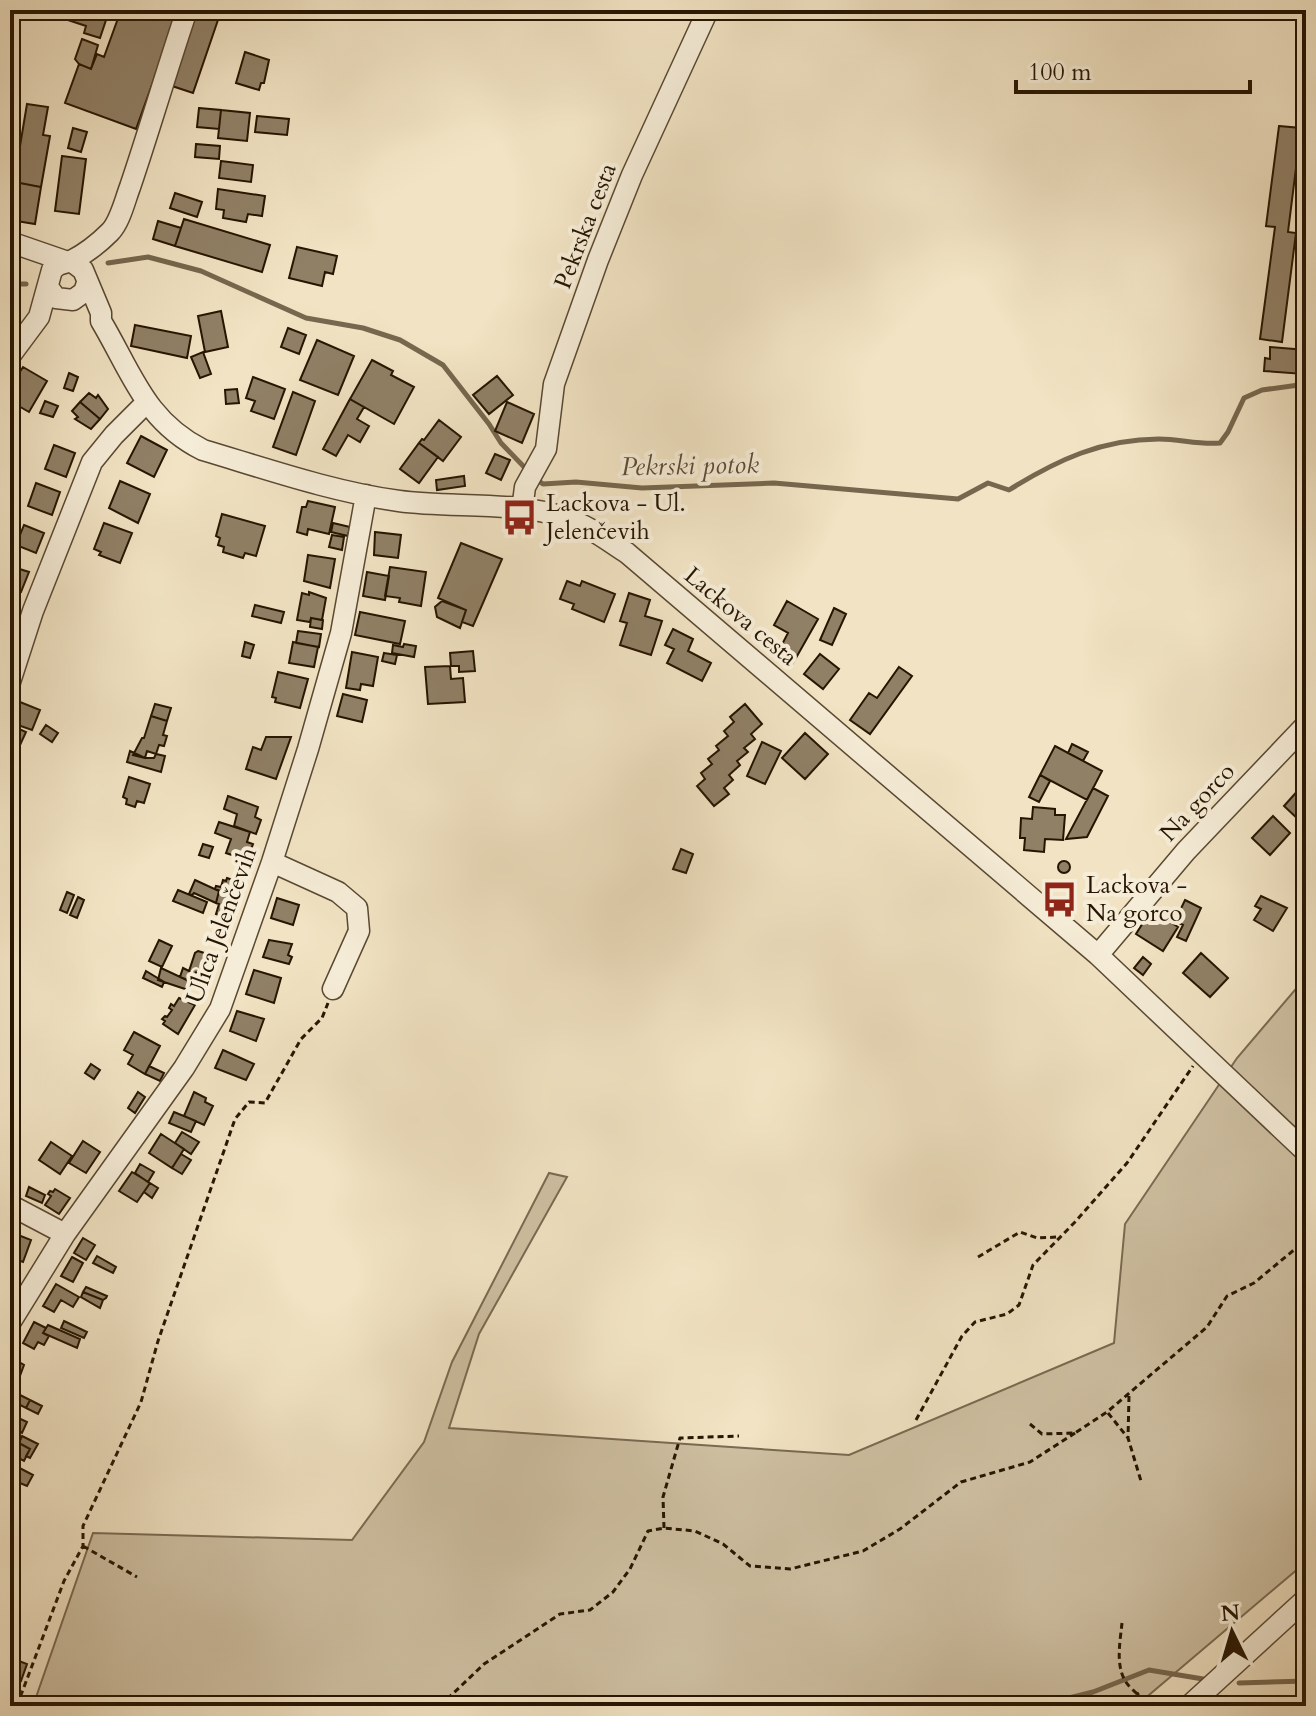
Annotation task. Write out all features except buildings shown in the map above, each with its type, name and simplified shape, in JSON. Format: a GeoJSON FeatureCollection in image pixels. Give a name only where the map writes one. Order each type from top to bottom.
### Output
{"type":"FeatureCollection","features":[{"type":"Feature","properties":{"kind":"street"},"geometry":{"type":"LineString","coordinates":[[58,292],[52,270],[77,270],[108,240],[126,196],[187,10]]}},
{"type":"Feature","properties":{"kind":"street","name":"Pekrska cesta"},"geometry":{"type":"LineString","coordinates":[[522,510],[532,474],[546,449],[554,384],[598,260],[632,175],[708,10]]}},
{"type":"Feature","properties":{"kind":"street"},"geometry":{"type":"LineString","coordinates":[[10,242],[77,270],[84,292],[58,292],[40,307],[39,317],[10,356]]}},
{"type":"Feature","properties":{"kind":"street"},"geometry":{"type":"LineString","coordinates":[[10,252],[23,257],[58,292],[101,321]]}},
{"type":"Feature","properties":{"kind":"street","name":"Lackova cesta"},"geometry":{"type":"LineString","coordinates":[[77,270],[101,313],[101,321],[147,402],[179,438],[203,450],[366,495],[434,505],[522,510],[566,518],[627,553],[1098,955],[1306,1152]]}},
{"type":"Feature","properties":{"kind":"street"},"geometry":{"type":"LineString","coordinates":[[10,682],[33,611],[92,462],[147,402]]}},
{"type":"Feature","properties":{"kind":"street","name":"Ulica Jelenčevih"},"geometry":{"type":"LineString","coordinates":[[10,1323],[65,1234],[184,1068],[220,1009],[272,862],[341,633],[366,495]]}},
{"type":"Feature","properties":{"kind":"street","name":"Na gorco"},"geometry":{"type":"LineString","coordinates":[[1098,955],[1186,851],[1306,725]]}},
{"type":"Feature","properties":{"kind":"street"},"geometry":{"type":"LineString","coordinates":[[272,862],[338,892],[357,908],[359,931],[333,989]]}},
{"type":"Feature","properties":{"kind":"street"},"geometry":{"type":"LineString","coordinates":[[10,1205],[65,1234]]}},
{"type":"Feature","properties":{"kind":"street"},"geometry":{"type":"LineString","coordinates":[[1189,1706],[1306,1599]]}},
{"type":"Feature","properties":{"kind":"path"},"geometry":{"type":"LineString","coordinates":[[10,1692],[21,1695],[64,1581],[83,1546],[83,1526],[141,1402],[158,1341],[235,1119],[249,1102],[265,1103],[301,1039],[322,1018],[333,989]]}},
{"type":"Feature","properties":{"kind":"path"},"geometry":{"type":"LineString","coordinates":[[916,1420],[962,1336],[975,1322],[1007,1314],[1019,1305],[1033,1265],[1127,1163],[1201,1055]]}},
{"type":"Feature","properties":{"kind":"path"},"geometry":{"type":"LineString","coordinates":[[978,1257],[1020,1232],[1037,1238],[1058,1237]]}},
{"type":"Feature","properties":{"kind":"path"},"geometry":{"type":"LineString","coordinates":[[440,1706],[484,1664],[547,1622],[560,1614],[590,1610],[613,1592],[630,1569],[648,1531],[664,1528],[695,1531],[723,1544],[750,1566],[790,1569],[863,1551],[900,1529],[961,1482],[1030,1462],[1129,1396],[1207,1327],[1227,1296],[1254,1283],[1306,1240]]}},
{"type":"Feature","properties":{"kind":"path"},"geometry":{"type":"LineString","coordinates":[[1129,1396],[1128,1438],[1141,1481]]}},
{"type":"Feature","properties":{"kind":"path"},"geometry":{"type":"LineString","coordinates":[[1107,1412],[1128,1438]]}},
{"type":"Feature","properties":{"kind":"path"},"geometry":{"type":"LineString","coordinates":[[1030,1424],[1042,1434],[1075,1433]]}},
{"type":"Feature","properties":{"kind":"path"},"geometry":{"type":"LineString","coordinates":[[664,1528],[663,1497],[680,1438],[739,1436]]}},
{"type":"Feature","properties":{"kind":"path"},"geometry":{"type":"LineString","coordinates":[[83,1546],[137,1577]]}},
{"type":"Feature","properties":{"kind":"path"},"geometry":{"type":"LineString","coordinates":[[1122,1623],[1118,1659],[1123,1676],[1148,1706]]}},
{"type":"Feature","properties":{"kind":"path"},"geometry":{"type":"LineString","coordinates":[[1120,1706],[1139,1693]]}},
{"type":"Feature","properties":{"kind":"shaded area"},"geometry":{"type":"Polygon","coordinates":[[[1306,977],[1306,1562],[1136,1706],[33,1706],[93,1533],[352,1540],[424,1442],[452,1362],[549,1173],[567,1177],[479,1334],[449,1428],[849,1455],[1114,1343],[1125,1224],[1237,1058],[1306,977]]]}},
{"type":"Feature","properties":{"kind":"waterway","name":"Pekrski potok"},"geometry":{"type":"LineString","coordinates":[[108,263],[148,257],[201,271],[306,318],[363,328],[400,340],[443,365],[501,443],[529,472]]}},
{"type":"Feature","properties":{"kind":"waterway"},"geometry":{"type":"LineString","coordinates":[[10,284],[26,284]]}},
{"type":"Feature","properties":{"kind":"waterway","name":"Pekrski potok"},"geometry":{"type":"LineString","coordinates":[[536,479],[543,484],[576,482],[642,488],[774,483],[958,499],[988,483],[1009,490],[1045,469],[1099,447],[1159,439],[1220,443],[1244,398],[1262,390],[1306,384]]}},
{"type":"Feature","properties":{"kind":"waterway"},"geometry":{"type":"LineString","coordinates":[[1037,1706],[1093,1692],[1149,1670],[1203,1679]]}},
{"type":"Feature","properties":{"kind":"waterway"},"geometry":{"type":"LineString","coordinates":[[1239,1683],[1306,1681]]}},
{"type":"Feature","properties":{"kind":"place","name":"Lackova - Ul. Jelenčevih"},"geometry":{"type":"Point","coordinates":[520,517]}},
{"type":"Feature","properties":{"kind":"place","name":"Lackova - Na gorco"},"geometry":{"type":"Point","coordinates":[1060,899]}}]}
